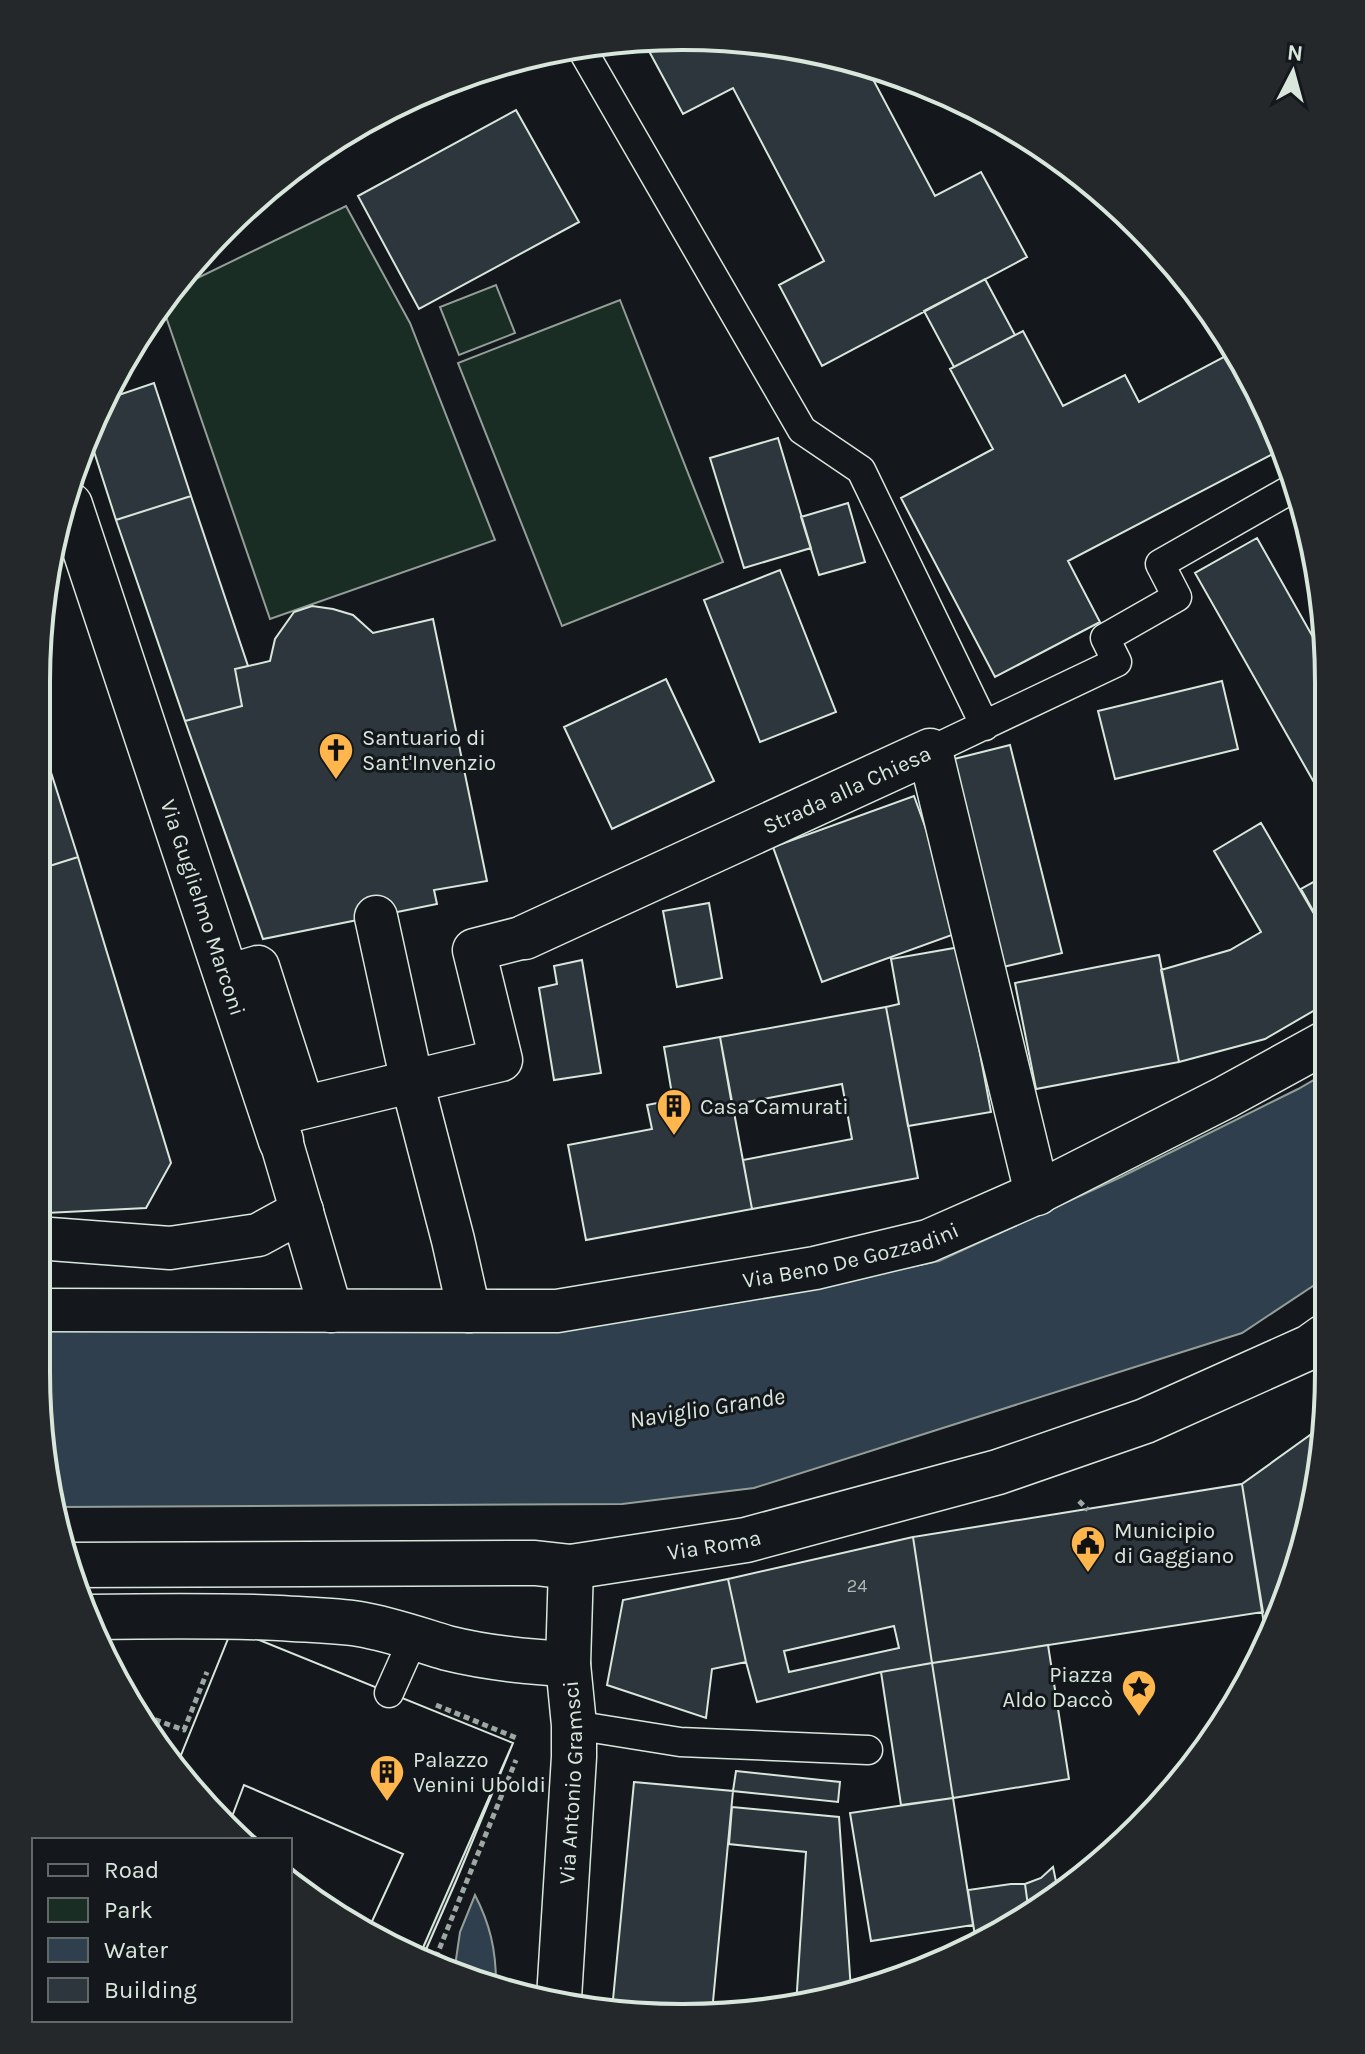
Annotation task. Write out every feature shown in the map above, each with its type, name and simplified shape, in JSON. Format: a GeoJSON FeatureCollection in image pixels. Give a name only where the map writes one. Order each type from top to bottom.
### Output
{"type":"FeatureCollection","features":[{"type":"Feature","properties":{"kind":"street","name":"Via Guglielmo Marconi"},"geometry":{"type":"LineString","coordinates":[[73,515],[227,976],[286,1121],[302,1211],[331,1311]]}},
{"type":"Feature","properties":{"kind":"street","name":"Strada alla Chiesa"},"geometry":{"type":"LineString","coordinates":[[525,937],[930,751],[1037,1193]]}},
{"type":"Feature","properties":{"kind":"street"},"geometry":{"type":"LineString","coordinates":[[376,917],[412,1082],[469,1311]]}},
{"type":"Feature","properties":{"kind":"street"},"geometry":{"type":"LineString","coordinates":[[286,1121],[412,1082],[501,1060],[474,950],[525,937]]}},
{"type":"Feature","properties":{"kind":"street","name":"Via Beno De Gozzadini"},"geometry":{"type":"LineString","coordinates":[[50,1310],[557,1311],[815,1268],[928,1241],[1037,1193],[1315,1048]]}},
{"type":"Feature","properties":{"kind":"street"},"geometry":{"type":"LineString","coordinates":[[50,1239],[170,1248],[258,1235],[302,1211]]}},
{"type":"Feature","properties":{"kind":"street","name":"Via Roma"},"geometry":{"type":"LineString","coordinates":[[81,1565],[535,1563],[571,1567],[746,1540],[998,1472],[1145,1421],[1315,1353]]}},
{"type":"Feature","properties":{"kind":"street","name":"Via Antonio Gramsci"},"geometry":{"type":"LineString","coordinates":[[559,1992],[573,1772],[574,1725],[568,1664],[571,1567]]}},
{"type":"Feature","properties":{"kind":"street"},"geometry":{"type":"LineString","coordinates":[[99,1617],[204,1616],[357,1624],[488,1657],[568,1664]]}},
{"type":"Feature","properties":{"kind":"lane"},"geometry":{"type":"LineString","coordinates":[[587,57],[802,430],[861,470],[985,726]]}},
{"type":"Feature","properties":{"kind":"lane"},"geometry":{"type":"LineString","coordinates":[[930,751],[1117,662],[1105,638],[1177,597],[1160,564],[1285,493]]}},
{"type":"Feature","properties":{"kind":"lane"},"geometry":{"type":"LineString","coordinates":[[390,1690],[414,1637]]}},
{"type":"Feature","properties":{"kind":"lane"},"geometry":{"type":"LineString","coordinates":[[574,1725],[680,1742],[868,1750]]}},
{"type":"Feature","properties":{"kind":"path"},"geometry":{"type":"LineString","coordinates":[[155,1720],[184,1730],[208,1670]]}},
{"type":"Feature","properties":{"kind":"path"},"geometry":{"type":"LineString","coordinates":[[390,1690],[524,1741]]}},
{"type":"Feature","properties":{"kind":"path"},"geometry":{"type":"LineString","coordinates":[[437,1955],[518,1755]]}},
{"type":"Feature","properties":{"kind":"green space"},"geometry":{"type":"Polygon","coordinates":[[[346,206],[410,323],[495,540],[270,619],[166,318],[196,279],[346,206]]]}},
{"type":"Feature","properties":{"kind":"green space"},"geometry":{"type":"Polygon","coordinates":[[[496,285],[515,333],[459,355],[440,307],[496,285]]]}},
{"type":"Feature","properties":{"kind":"green space"},"geometry":{"type":"Polygon","coordinates":[[[620,300],[723,562],[562,626],[458,363],[620,300]]]}},
{"type":"Feature","properties":{"kind":"water","name":"Naviglio Grande"},"geometry":{"type":"Polygon","coordinates":[[[1315,1079],[1315,1285],[1242,1333],[754,1488],[622,1504],[65,1507],[51,1413],[50,1326],[561,1323],[735,1303],[939,1261],[1121,1177],[1315,1079]]]}},
{"type":"Feature","properties":{"kind":"water"},"geometry":{"type":"Polygon","coordinates":[[[475,1895],[491,1938],[496,1975],[456,1962],[460,1932],[475,1895]]]}},
{"type":"Feature","properties":{"kind":"building"},"geometry":{"type":"Polygon","coordinates":[[[649,51],[724,51],[765,55],[806,62],[874,80],[935,196],[981,172],[1027,257],[822,366],[779,285],[824,261],[733,88],[683,114],[649,51]]]}},
{"type":"Feature","properties":{"kind":"building"},"geometry":{"type":"Polygon","coordinates":[[[516,110],[579,222],[419,309],[358,196],[516,110]]]}},
{"type":"Feature","properties":{"kind":"building"},"geometry":{"type":"Polygon","coordinates":[[[985,279],[1015,335],[954,367],[924,311],[985,279]]]}},
{"type":"Feature","properties":{"kind":"building"},"geometry":{"type":"Polygon","coordinates":[[[1023,331],[1063,406],[1125,375],[1139,402],[1224,357],[1250,403],[1272,454],[1068,561],[1100,622],[995,677],[901,498],[993,449],[950,369],[1023,331]]]}},
{"type":"Feature","properties":{"kind":"building"},"geometry":{"type":"Polygon","coordinates":[[[154,383],[191,496],[116,520],[94,451],[119,395],[154,383]]]}},
{"type":"Feature","properties":{"kind":"building"},"geometry":{"type":"Polygon","coordinates":[[[778,438],[811,548],[744,568],[710,458],[778,438]]]}},
{"type":"Feature","properties":{"kind":"building"},"geometry":{"type":"Polygon","coordinates":[[[191,496],[248,666],[235,669],[242,706],[185,721],[116,520],[191,496]]]}},
{"type":"Feature","properties":{"kind":"building"},"geometry":{"type":"Polygon","coordinates":[[[848,503],[865,562],[819,575],[801,517],[848,503]]]}},
{"type":"Feature","properties":{"kind":"building"},"geometry":{"type":"Polygon","coordinates":[[[1257,538],[1314,639],[1315,784],[1195,573],[1257,538]]]}},
{"type":"Feature","properties":{"kind":"building"},"geometry":{"type":"Polygon","coordinates":[[[780,570],[836,712],[760,742],[704,600],[780,570]]]}},
{"type":"Feature","properties":{"kind":"building","name":"Santuario di Sant'Invenzio"},"geometry":{"type":"Polygon","coordinates":[[[312,606],[353,615],[373,633],[433,619],[487,881],[434,890],[437,904],[263,939],[185,721],[242,706],[235,669],[270,661],[275,639],[294,612],[312,606]]]}},
{"type":"Feature","properties":{"kind":"building"},"geometry":{"type":"Polygon","coordinates":[[[666,679],[714,781],[612,829],[564,727],[666,679]]]}},
{"type":"Feature","properties":{"kind":"building"},"geometry":{"type":"Polygon","coordinates":[[[1222,681],[1238,749],[1115,779],[1098,711],[1222,681]]]}},
{"type":"Feature","properties":{"kind":"building"},"geometry":{"type":"Polygon","coordinates":[[[1010,745],[1062,953],[1003,967],[950,760],[1010,745]]]}},
{"type":"Feature","properties":{"kind":"building"},"geometry":{"type":"Polygon","coordinates":[[[50,769],[78,857],[50,866],[50,769]]]}},
{"type":"Feature","properties":{"kind":"building"},"geometry":{"type":"Polygon","coordinates":[[[914,796],[963,931],[822,982],[773,847],[914,796]]]}},
{"type":"Feature","properties":{"kind":"building"},"geometry":{"type":"Polygon","coordinates":[[[1261,823],[1315,915],[1315,1010],[1265,1039],[1179,1062],[1161,970],[1230,950],[1261,932],[1214,851],[1261,823]]]}},
{"type":"Feature","properties":{"kind":"building"},"geometry":{"type":"Polygon","coordinates":[[[78,857],[171,1163],[146,1208],[50,1213],[50,866],[78,857]]]}},
{"type":"Feature","properties":{"kind":"building"},"geometry":{"type":"Polygon","coordinates":[[[1315,881],[1315,914],[1301,889],[1315,881]]]}},
{"type":"Feature","properties":{"kind":"building"},"geometry":{"type":"Polygon","coordinates":[[[709,903],[722,978],[677,987],[663,911],[709,903]]]}},
{"type":"Feature","properties":{"kind":"building"},"geometry":{"type":"Polygon","coordinates":[[[960,947],[991,1112],[908,1126],[886,1007],[899,1004],[891,959],[960,947]]]}},
{"type":"Feature","properties":{"kind":"building"},"geometry":{"type":"Polygon","coordinates":[[[1159,955],[1179,1062],[1036,1089],[1015,983],[1159,955]]]}},
{"type":"Feature","properties":{"kind":"building"},"geometry":{"type":"Polygon","coordinates":[[[582,960],[601,1073],[554,1080],[539,988],[557,984],[554,966],[582,960]]]}},
{"type":"Feature","properties":{"kind":"building"},"geometry":{"type":"Polygon","coordinates":[[[886,1007],[918,1178],[752,1209],[743,1160],[852,1139],[842,1084],[732,1105],[720,1037],[886,1007]]]}},
{"type":"Feature","properties":{"kind":"building","name":"Casa Camurati"},"geometry":{"type":"Polygon","coordinates":[[[720,1037],[752,1209],[586,1240],[568,1145],[652,1129],[647,1105],[673,1100],[664,1047],[720,1037]]]}},
{"type":"Feature","properties":{"kind":"building"},"geometry":{"type":"Polygon","coordinates":[[[1312,1434],[1303,1495],[1293,1535],[1264,1621],[1242,1484],[1312,1434]]]}},
{"type":"Feature","properties":{"kind":"building","name":"Municipio di Gaggiano"},"geometry":{"type":"Polygon","coordinates":[[[1242,1484],[1263,1612],[932,1663],[913,1537],[1242,1484]]]}},
{"type":"Feature","properties":{"kind":"building"},"geometry":{"type":"Polygon","coordinates":[[[913,1537],[932,1663],[757,1702],[728,1579],[913,1537]],[[894,1626],[784,1651],[789,1672],[899,1648],[894,1626]]]}},
{"type":"Feature","properties":{"kind":"building"},"geometry":{"type":"Polygon","coordinates":[[[728,1579],[746,1662],[712,1669],[706,1718],[607,1685],[623,1600],[728,1579]]]}},
{"type":"Feature","properties":{"kind":"building","name":"Palazzo Venini Uboldi"},"geometry":{"type":"Polygon","coordinates":[[[232,1629],[513,1743],[426,1950],[372,1922],[403,1854],[244,1785],[232,1816],[181,1756],[232,1629]]]}},
{"type":"Feature","properties":{"kind":"building","name":"Palazzo Venini Uboldi"},"geometry":{"type":"Polygon","coordinates":[[[232,1629],[513,1743],[423,1948],[372,1922],[403,1854],[244,1785],[232,1816],[181,1756],[232,1629]]]}},
{"type":"Feature","properties":{"kind":"building"},"geometry":{"type":"Polygon","coordinates":[[[1048,1645],[1069,1779],[953,1798],[932,1663],[1048,1645]]]}},
{"type":"Feature","properties":{"kind":"building"},"geometry":{"type":"Polygon","coordinates":[[[932,1663],[953,1798],[901,1805],[881,1672],[932,1663]]]}},
{"type":"Feature","properties":{"kind":"building"},"geometry":{"type":"Polygon","coordinates":[[[736,1771],[840,1782],[838,1802],[733,1791],[736,1771]]]}},
{"type":"Feature","properties":{"kind":"building"},"geometry":{"type":"Polygon","coordinates":[[[634,1782],[733,1791],[713,2003],[613,2000],[634,1782]]]}},
{"type":"Feature","properties":{"kind":"building"},"geometry":{"type":"Polygon","coordinates":[[[953,1798],[973,1925],[871,1941],[850,1813],[953,1798]]]}},
{"type":"Feature","properties":{"kind":"building"},"geometry":{"type":"Polygon","coordinates":[[[732,1807],[839,1817],[850,1981],[797,1994],[806,1852],[729,1844],[732,1807]]]}},
{"type":"Feature","properties":{"kind":"building"},"geometry":{"type":"Polygon","coordinates":[[[1053,1867],[1056,1881],[1027,1901],[1025,1884],[1041,1878],[1053,1867]]]}},
{"type":"Feature","properties":{"kind":"building"},"geometry":{"type":"Polygon","coordinates":[[[1025,1884],[1027,1901],[974,1932],[968,1890],[1025,1884]]]}},
{"type":"Feature","properties":{"kind":"place","name":"Santuario di Sant'Invenzio"},"geometry":{"type":"Point","coordinates":[336,781]}},
{"type":"Feature","properties":{"kind":"place","name":"Casa Camurati"},"geometry":{"type":"Point","coordinates":[674,1137]}},
{"type":"Feature","properties":{"kind":"place","name":"Municipio di Gaggiano"},"geometry":{"type":"Point","coordinates":[1088,1574]}},
{"type":"Feature","properties":{"kind":"place","name":"Piazza Aldo Daccò"},"geometry":{"type":"Point","coordinates":[1139,1718]}},
{"type":"Feature","properties":{"kind":"place","name":"Palazzo Venini Uboldi"},"geometry":{"type":"Point","coordinates":[387,1803]}}]}
